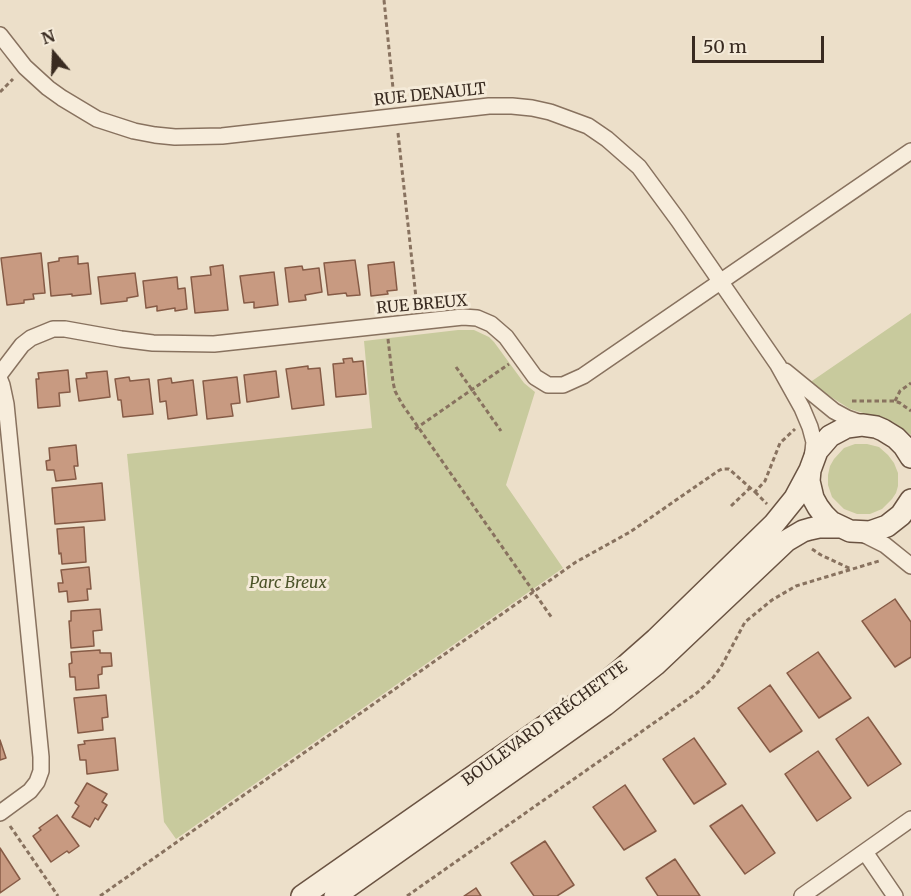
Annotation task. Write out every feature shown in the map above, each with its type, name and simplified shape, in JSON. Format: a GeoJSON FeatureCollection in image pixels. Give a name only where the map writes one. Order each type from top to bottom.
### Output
{"type":"FeatureCollection","features":[{"type":"Feature","properties":{"kind":"main road"},"geometry":{"type":"LineString","coordinates":[[868,426],[884,430],[903,440],[911,457]]}},
{"type":"Feature","properties":{"kind":"main road","name":"BOULEVARD FRÉCHETTE"},"geometry":{"type":"LineString","coordinates":[[302,896],[595,691],[622,669],[774,524],[795,498],[817,451],[830,436],[847,427],[868,426]]}},
{"type":"Feature","properties":{"kind":"main road"},"geometry":{"type":"LineString","coordinates":[[811,466],[811,489],[818,507],[831,522],[850,530]]}},
{"type":"Feature","properties":{"kind":"main road","name":"BOULEVARD FRÉCHETTE"},"geometry":{"type":"LineString","coordinates":[[334,896],[605,705],[655,665],[786,541],[803,531],[819,526],[870,532],[887,526],[901,515],[911,500]]}},
{"type":"Feature","properties":{"kind":"street","name":"RUE DENAULT"},"geometry":{"type":"LineString","coordinates":[[0,36],[25,67],[62,98],[97,119],[155,135],[222,136],[489,106],[512,106],[550,112],[588,126],[608,139],[639,167],[674,213],[778,365],[810,427],[814,442],[811,466]]}},
{"type":"Feature","properties":{"kind":"street","name":"RUE BREUX"},"geometry":{"type":"LineString","coordinates":[[0,374],[22,345],[31,338],[53,329],[153,343],[207,345],[463,317],[477,318],[491,324],[506,337],[535,377],[548,385],[563,385],[583,376],[911,151]]}},
{"type":"Feature","properties":{"kind":"street","name":"RUE DENAULT"},"geometry":{"type":"LineString","coordinates":[[778,365],[834,411],[868,426]]}},
{"type":"Feature","properties":{"kind":"street"},"geometry":{"type":"LineString","coordinates":[[0,380],[6,404],[41,757],[41,771],[37,782],[4,819]]}},
{"type":"Feature","properties":{"kind":"street"},"geometry":{"type":"LineString","coordinates":[[911,500],[911,522]]}},
{"type":"Feature","properties":{"kind":"street"},"geometry":{"type":"LineString","coordinates":[[850,530],[885,545],[911,567]]}},
{"type":"Feature","properties":{"kind":"street"},"geometry":{"type":"LineString","coordinates":[[802,896],[911,819]]}},
{"type":"Feature","properties":{"kind":"street"},"geometry":{"type":"LineString","coordinates":[[865,852],[896,896]]}},
{"type":"Feature","properties":{"kind":"path"},"geometry":{"type":"LineString","coordinates":[[384,0],[394,98]]}},
{"type":"Feature","properties":{"kind":"path"},"geometry":{"type":"LineString","coordinates":[[0,92],[15,77]]}},
{"type":"Feature","properties":{"kind":"path"},"geometry":{"type":"LineString","coordinates":[[398,133],[417,310]]}},
{"type":"Feature","properties":{"kind":"path"},"geometry":{"type":"LineString","coordinates":[[387,338],[395,391],[416,428],[552,618]]}},
{"type":"Feature","properties":{"kind":"path"},"geometry":{"type":"LineString","coordinates":[[416,428],[510,363]]}},
{"type":"Feature","properties":{"kind":"path"},"geometry":{"type":"LineString","coordinates":[[456,367],[501,431]]}},
{"type":"Feature","properties":{"kind":"path"},"geometry":{"type":"LineString","coordinates":[[895,401],[900,392],[911,383]]}},
{"type":"Feature","properties":{"kind":"path"},"geometry":{"type":"LineString","coordinates":[[850,401],[895,401],[911,411]]}},
{"type":"Feature","properties":{"kind":"path"},"geometry":{"type":"LineString","coordinates":[[100,896],[576,562],[638,526],[718,471],[729,469],[755,492],[761,487],[768,474],[780,443],[802,424]]}},
{"type":"Feature","properties":{"kind":"path"},"geometry":{"type":"LineString","coordinates":[[731,506],[750,488]]}},
{"type":"Feature","properties":{"kind":"path"},"geometry":{"type":"LineString","coordinates":[[810,548],[853,570]]}},
{"type":"Feature","properties":{"kind":"path"},"geometry":{"type":"LineString","coordinates":[[407,896],[698,692],[721,667],[745,622],[772,600],[796,586],[881,560]]}},
{"type":"Feature","properties":{"kind":"path"},"geometry":{"type":"LineString","coordinates":[[4,819],[58,896]]}},
{"type":"Feature","properties":{"kind":"green space"},"geometry":{"type":"Polygon","coordinates":[[[911,313],[911,435],[893,422],[850,409],[809,383],[911,313]]]}},
{"type":"Feature","properties":{"kind":"green space","name":"Parc Breux"},"geometry":{"type":"Polygon","coordinates":[[[474,330],[489,337],[524,383],[535,392],[506,485],[563,568],[176,839],[164,822],[127,454],[372,428],[364,341],[474,330]]]}},
{"type":"Feature","properties":{"kind":"green space"},"geometry":{"type":"Polygon","coordinates":[[[855,444],[879,447],[894,463],[898,473],[898,486],[892,499],[882,509],[870,514],[857,514],[844,509],[832,497],[828,485],[830,466],[834,459],[844,448],[855,444]]]}},
{"type":"Feature","properties":{"kind":"building"},"geometry":{"type":"Polygon","coordinates":[[[41,253],[45,293],[33,294],[34,299],[24,300],[24,303],[7,305],[1,258],[41,253]]]}},
{"type":"Feature","properties":{"kind":"building"},"geometry":{"type":"Polygon","coordinates":[[[78,256],[78,264],[88,263],[91,294],[51,296],[48,263],[59,261],[59,258],[78,256]]]}},
{"type":"Feature","properties":{"kind":"building"},"geometry":{"type":"Polygon","coordinates":[[[355,260],[360,295],[347,296],[346,293],[328,295],[324,263],[355,260]]]}},
{"type":"Feature","properties":{"kind":"building"},"geometry":{"type":"Polygon","coordinates":[[[394,262],[397,290],[387,291],[388,294],[371,296],[368,265],[394,262]]]}},
{"type":"Feature","properties":{"kind":"building"},"geometry":{"type":"Polygon","coordinates":[[[223,265],[228,310],[195,313],[191,277],[211,275],[210,267],[223,265]]]}},
{"type":"Feature","properties":{"kind":"building"},"geometry":{"type":"Polygon","coordinates":[[[302,266],[303,270],[319,268],[322,292],[305,295],[306,300],[289,302],[285,268],[302,266]]]}},
{"type":"Feature","properties":{"kind":"building"},"geometry":{"type":"Polygon","coordinates":[[[274,272],[278,305],[254,308],[254,302],[244,303],[240,276],[274,272]]]}},
{"type":"Feature","properties":{"kind":"building"},"geometry":{"type":"Polygon","coordinates":[[[135,273],[138,296],[127,298],[127,301],[101,304],[98,277],[135,273]]]}},
{"type":"Feature","properties":{"kind":"building"},"geometry":{"type":"Polygon","coordinates":[[[177,277],[178,289],[185,288],[187,309],[157,311],[157,306],[146,308],[143,281],[177,277]]]}},
{"type":"Feature","properties":{"kind":"building"},"geometry":{"type":"Polygon","coordinates":[[[352,358],[353,362],[363,361],[366,394],[336,397],[333,364],[344,363],[343,359],[352,358]]]}},
{"type":"Feature","properties":{"kind":"building"},"geometry":{"type":"Polygon","coordinates":[[[308,366],[308,369],[320,368],[324,405],[292,409],[286,369],[308,366]]]}},
{"type":"Feature","properties":{"kind":"building"},"geometry":{"type":"Polygon","coordinates":[[[68,370],[70,392],[59,393],[60,406],[38,408],[36,379],[39,379],[38,373],[68,370]]]}},
{"type":"Feature","properties":{"kind":"building"},"geometry":{"type":"Polygon","coordinates":[[[107,371],[110,397],[79,401],[76,379],[87,378],[86,373],[107,371]]]}},
{"type":"Feature","properties":{"kind":"building"},"geometry":{"type":"Polygon","coordinates":[[[276,371],[279,397],[247,402],[244,375],[276,371]]]}},
{"type":"Feature","properties":{"kind":"building"},"geometry":{"type":"Polygon","coordinates":[[[129,377],[130,381],[149,379],[153,414],[123,417],[115,379],[129,377]]]}},
{"type":"Feature","properties":{"kind":"building"},"geometry":{"type":"Polygon","coordinates":[[[237,377],[240,403],[231,404],[233,416],[207,419],[203,381],[237,377]]]}},
{"type":"Feature","properties":{"kind":"building"},"geometry":{"type":"Polygon","coordinates":[[[171,378],[172,383],[193,380],[197,415],[168,419],[166,401],[160,402],[158,380],[171,378]]]}},
{"type":"Feature","properties":{"kind":"building"},"geometry":{"type":"Polygon","coordinates":[[[76,445],[78,466],[74,466],[76,479],[56,481],[54,470],[47,470],[46,461],[50,460],[49,448],[76,445]]]}},
{"type":"Feature","properties":{"kind":"building"},"geometry":{"type":"Polygon","coordinates":[[[102,483],[105,520],[55,524],[52,488],[102,483]]]}},
{"type":"Feature","properties":{"kind":"building"},"geometry":{"type":"Polygon","coordinates":[[[84,527],[86,562],[62,564],[57,529],[84,527]]]}},
{"type":"Feature","properties":{"kind":"building"},"geometry":{"type":"Polygon","coordinates":[[[89,567],[91,589],[87,589],[88,600],[68,602],[67,591],[59,592],[58,583],[63,583],[61,570],[89,567]]]}},
{"type":"Feature","properties":{"kind":"building"},"geometry":{"type":"Polygon","coordinates":[[[895,599],[911,622],[911,657],[895,667],[862,621],[895,599]]]}},
{"type":"Feature","properties":{"kind":"building"},"geometry":{"type":"Polygon","coordinates":[[[100,609],[102,630],[93,631],[94,646],[71,648],[69,621],[71,621],[71,611],[100,609]]]}},
{"type":"Feature","properties":{"kind":"building"},"geometry":{"type":"Polygon","coordinates":[[[100,650],[100,653],[111,653],[112,666],[102,667],[102,674],[98,675],[99,688],[76,690],[75,677],[70,677],[71,652],[100,650]]]}},
{"type":"Feature","properties":{"kind":"building"},"geometry":{"type":"Polygon","coordinates":[[[818,652],[851,698],[819,718],[787,673],[818,652]]]}},
{"type":"Feature","properties":{"kind":"building"},"geometry":{"type":"Polygon","coordinates":[[[770,685],[802,731],[770,752],[738,708],[770,685]]]}},
{"type":"Feature","properties":{"kind":"building"},"geometry":{"type":"Polygon","coordinates":[[[106,695],[108,717],[102,718],[103,730],[78,733],[74,698],[106,695]]]}},
{"type":"Feature","properties":{"kind":"building"},"geometry":{"type":"Polygon","coordinates":[[[868,717],[901,764],[868,786],[836,739],[868,717]]]}},
{"type":"Feature","properties":{"kind":"building"},"geometry":{"type":"Polygon","coordinates":[[[115,738],[118,770],[87,774],[86,760],[80,760],[78,745],[85,744],[84,741],[115,738]]]}},
{"type":"Feature","properties":{"kind":"building"},"geometry":{"type":"Polygon","coordinates":[[[694,738],[726,784],[694,804],[663,759],[694,738]]]}},
{"type":"Feature","properties":{"kind":"building"},"geometry":{"type":"Polygon","coordinates":[[[0,740],[6,758],[0,760],[0,740]]]}},
{"type":"Feature","properties":{"kind":"building"},"geometry":{"type":"Polygon","coordinates":[[[818,751],[851,798],[817,821],[785,774],[818,751]]]}},
{"type":"Feature","properties":{"kind":"building"},"geometry":{"type":"Polygon","coordinates":[[[87,783],[107,794],[102,802],[107,805],[98,820],[95,818],[90,827],[72,817],[79,806],[75,803],[87,783]]]}},
{"type":"Feature","properties":{"kind":"building"},"geometry":{"type":"Polygon","coordinates":[[[625,785],[656,831],[624,850],[593,807],[625,785]]]}},
{"type":"Feature","properties":{"kind":"building"},"geometry":{"type":"Polygon","coordinates":[[[742,805],[775,853],[745,874],[710,826],[742,805]]]}},
{"type":"Feature","properties":{"kind":"building"},"geometry":{"type":"Polygon","coordinates":[[[57,815],[79,846],[51,862],[33,836],[41,830],[39,828],[57,815]]]}},
{"type":"Feature","properties":{"kind":"building"},"geometry":{"type":"Polygon","coordinates":[[[545,841],[574,885],[557,896],[534,896],[511,863],[545,841]]]}},
{"type":"Feature","properties":{"kind":"building"},"geometry":{"type":"Polygon","coordinates":[[[0,848],[20,879],[0,893],[0,848]]]}},
{"type":"Feature","properties":{"kind":"building"},"geometry":{"type":"Polygon","coordinates":[[[675,859],[700,896],[658,896],[646,878],[675,859]]]}},
{"type":"Feature","properties":{"kind":"building"},"geometry":{"type":"Polygon","coordinates":[[[476,888],[481,896],[464,896],[476,888]]]}}]}
